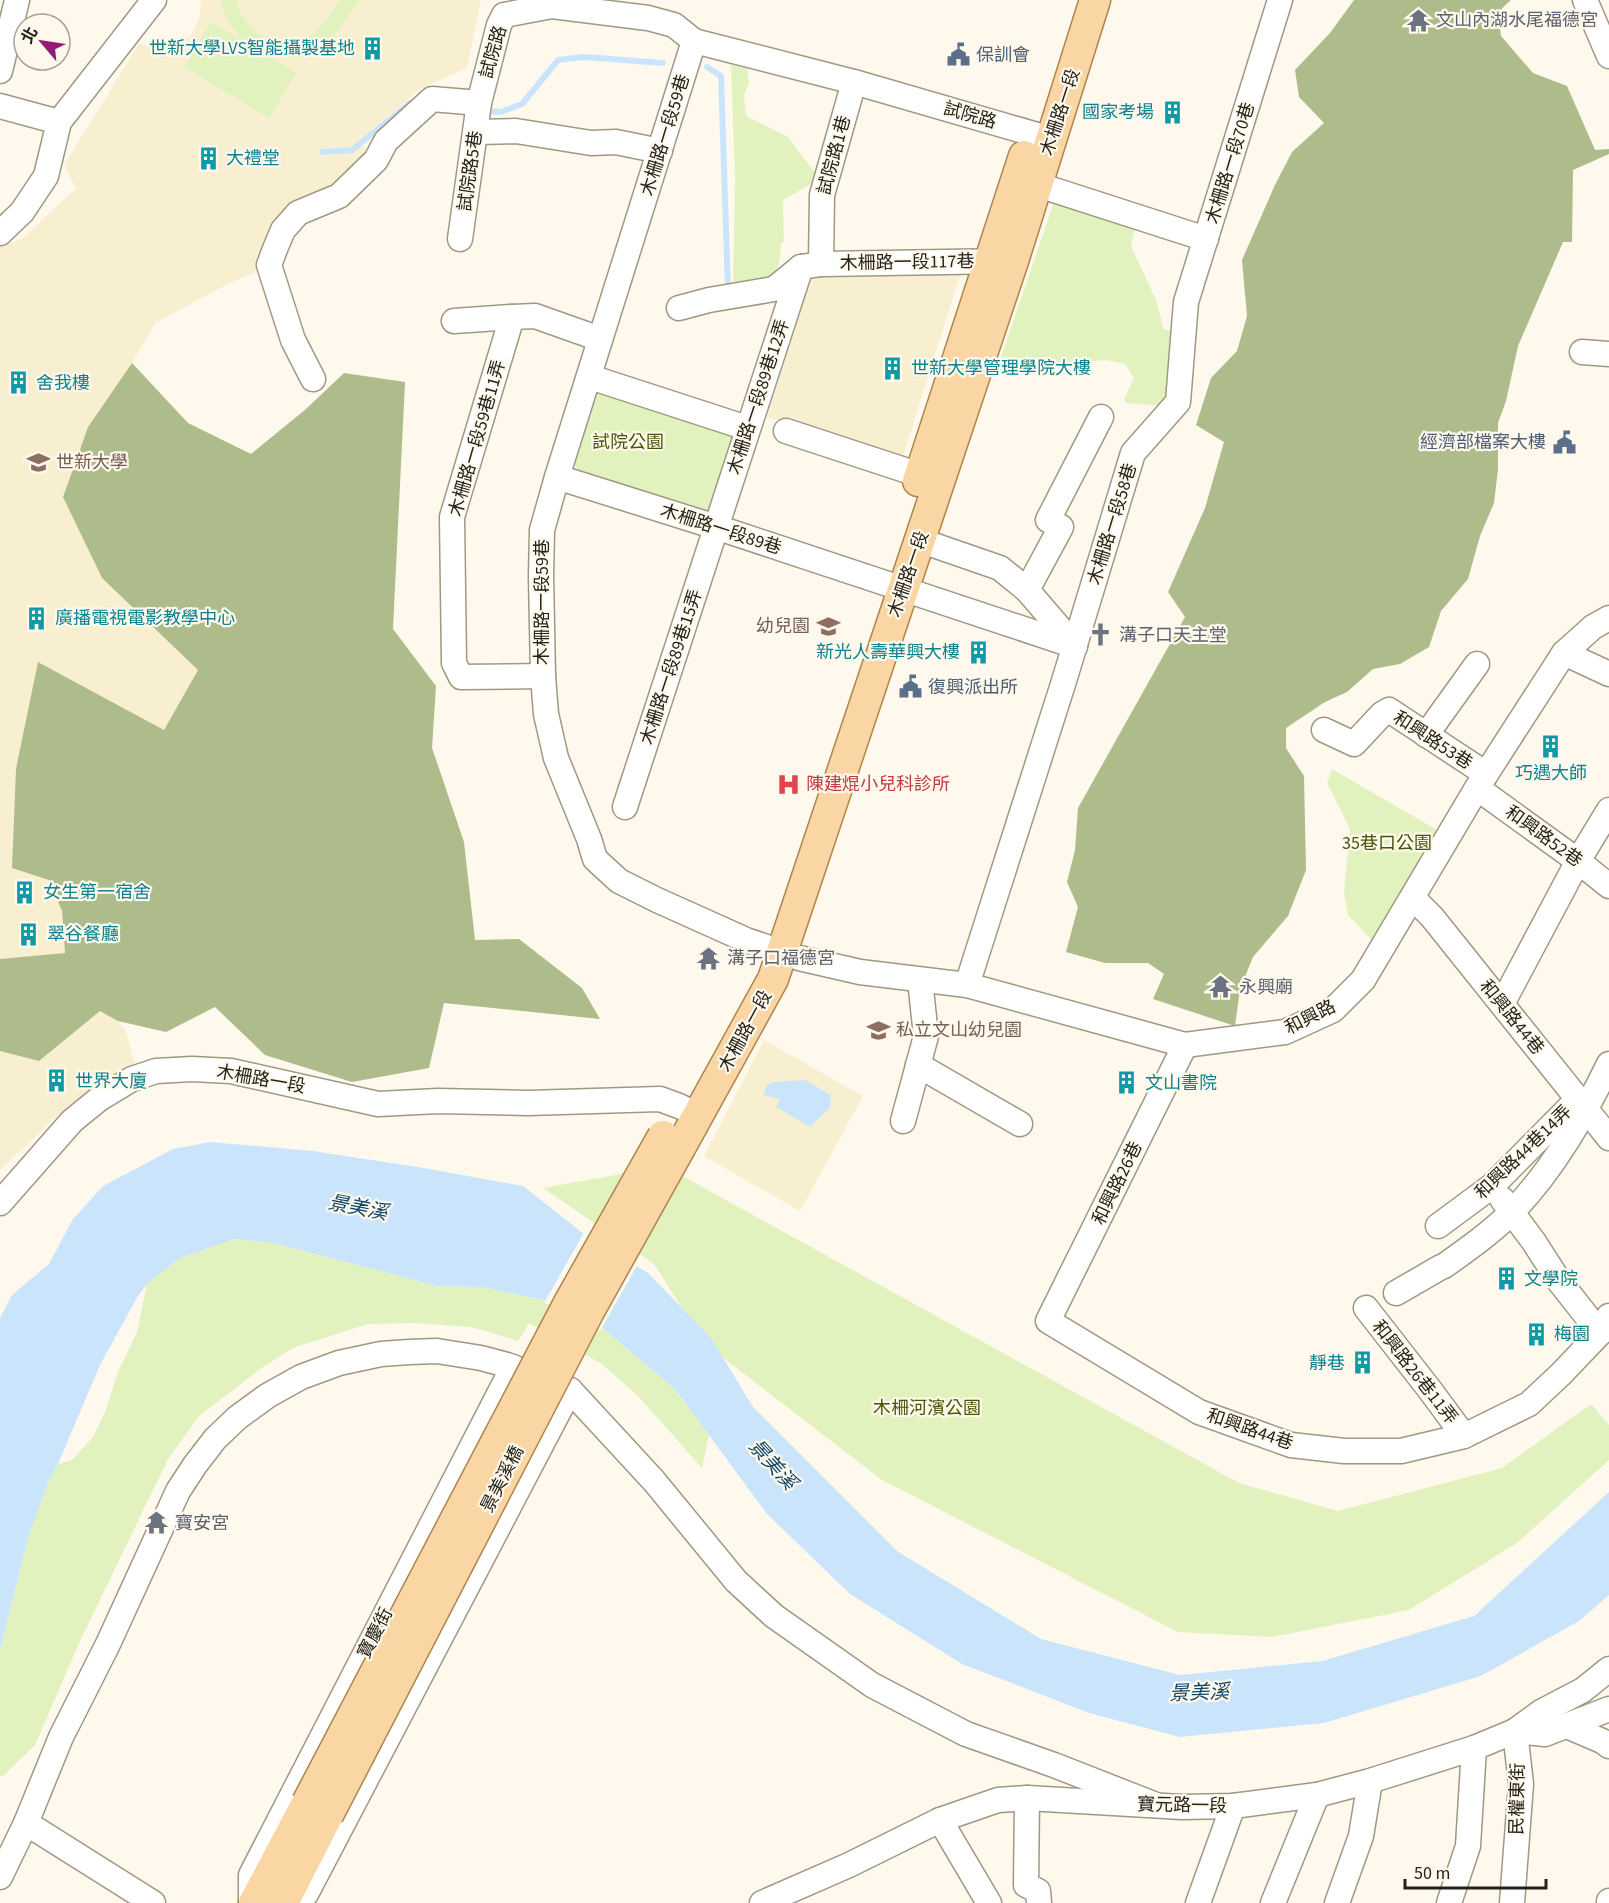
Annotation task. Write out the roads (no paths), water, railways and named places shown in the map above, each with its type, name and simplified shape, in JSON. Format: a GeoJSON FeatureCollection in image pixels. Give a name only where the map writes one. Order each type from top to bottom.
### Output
{"type":"FeatureCollection","features":[{"type":"Feature","properties":{"kind":"main road","name":"木柵路一段"},"geometry":{"type":"LineString","coordinates":[[894,586],[919,540],[1041,136],[1076,0]]}},
{"type":"Feature","properties":{"kind":"main road","name":"木柵路一段"},"geometry":{"type":"LineString","coordinates":[[1041,136],[1095,0]]}},
{"type":"Feature","properties":{"kind":"main road","name":"木柵路一段"},"geometry":{"type":"LineString","coordinates":[[689,1111],[756,970],[773,949],[894,586],[920,475],[1002,261]]}},
{"type":"Feature","properties":{"kind":"main road","name":"景美溪橋"},"geometry":{"type":"LineString","coordinates":[[318,1809],[570,1301],[689,1111]]}},
{"type":"Feature","properties":{"kind":"main road","name":"寶慶街"},"geometry":{"type":"LineString","coordinates":[[253,1903],[318,1809]]}},
{"type":"Feature","properties":{"kind":"main road"},"geometry":{"type":"LineString","coordinates":[[283,1903],[318,1809]]}},
{"type":"Feature","properties":{"kind":"street"},"geometry":{"type":"LineString","coordinates":[[0,71],[17,0]]}},
{"type":"Feature","properties":{"kind":"street"},"geometry":{"type":"LineString","coordinates":[[0,232],[22,212],[46,176],[59,122],[154,0]]}},
{"type":"Feature","properties":{"kind":"street","name":"木柵路一段70巷"},"geometry":{"type":"LineString","coordinates":[[1027,181],[1206,239],[1280,0]]}},
{"type":"Feature","properties":{"kind":"street"},"geometry":{"type":"LineString","coordinates":[[1585,0],[1609,56]]}},
{"type":"Feature","properties":{"kind":"street","name":"試院路"},"geometry":{"type":"LineString","coordinates":[[313,379],[293,340],[269,265],[283,230],[298,213],[339,196],[376,160],[386,141],[432,99],[479,103],[499,25],[504,15],[552,6],[648,18],[674,25],[694,41],[854,82],[1041,136]]}},
{"type":"Feature","properties":{"kind":"street","name":"木柵路一段59巷"},"geometry":{"type":"LineString","coordinates":[[694,41],[542,530],[540,576],[546,714],[556,758],[595,859],[619,881],[667,905],[773,949]]}},
{"type":"Feature","properties":{"kind":"street","name":"試院路1巷"},"geometry":{"type":"LineString","coordinates":[[811,265],[822,195],[854,82]]}},
{"type":"Feature","properties":{"kind":"street","name":"試院路5巷"},"geometry":{"type":"LineString","coordinates":[[460,239],[479,103]]}},
{"type":"Feature","properties":{"kind":"street"},"geometry":{"type":"LineString","coordinates":[[0,106],[59,122]]}},
{"type":"Feature","properties":{"kind":"street"},"geometry":{"type":"LineString","coordinates":[[476,132],[516,132],[591,143],[616,142],[660,151]]}},
{"type":"Feature","properties":{"kind":"street","name":"木柵路一段58巷"},"geometry":{"type":"LineString","coordinates":[[967,985],[1134,453],[1178,402],[1186,302],[1206,239]]}},
{"type":"Feature","properties":{"kind":"street","name":"木柵路一段117巷"},"geometry":{"type":"LineString","coordinates":[[811,265],[1002,261]]}},
{"type":"Feature","properties":{"kind":"street"},"geometry":{"type":"LineString","coordinates":[[679,308],[709,300],[774,289],[811,265]]}},
{"type":"Feature","properties":{"kind":"street","name":"木柵路一段89巷12弄"},"geometry":{"type":"LineString","coordinates":[[716,527],[747,429],[811,265]]}},
{"type":"Feature","properties":{"kind":"street","name":"木柵路一段59巷11弄"},"geometry":{"type":"LineString","coordinates":[[512,316],[452,517],[454,663],[461,677],[543,676]]}},
{"type":"Feature","properties":{"kind":"street"},"geometry":{"type":"LineString","coordinates":[[454,321],[535,316],[600,339]]}},
{"type":"Feature","properties":{"kind":"street"},"geometry":{"type":"LineString","coordinates":[[1582,352],[1609,354]]}},
{"type":"Feature","properties":{"kind":"street"},"geometry":{"type":"LineString","coordinates":[[590,377],[747,429]]}},
{"type":"Feature","properties":{"kind":"street"},"geometry":{"type":"LineString","coordinates":[[1027,590],[1061,527],[1048,520],[1101,417]]}},
{"type":"Feature","properties":{"kind":"street"},"geometry":{"type":"LineString","coordinates":[[786,431],[920,475]]}},
{"type":"Feature","properties":{"kind":"street","name":"木柵路一段89巷"},"geometry":{"type":"LineString","coordinates":[[557,477],[894,586]]}},
{"type":"Feature","properties":{"kind":"street","name":"木柵路一段89巷15弄"},"geometry":{"type":"LineString","coordinates":[[624,807],[716,527]]}},
{"type":"Feature","properties":{"kind":"street"},"geometry":{"type":"LineString","coordinates":[[919,540],[1000,568],[1027,590],[1075,646]]}},
{"type":"Feature","properties":{"kind":"street"},"geometry":{"type":"LineString","coordinates":[[894,586],[1075,646]]}},
{"type":"Feature","properties":{"kind":"street","name":"和興路"},"geometry":{"type":"LineString","coordinates":[[773,949],[799,958],[860,972],[967,985],[1185,1045],[1285,1032],[1333,1010],[1364,980],[1481,781],[1564,653],[1593,627],[1609,618]]}},
{"type":"Feature","properties":{"kind":"street"},"geometry":{"type":"LineString","coordinates":[[1564,653],[1609,674]]}},
{"type":"Feature","properties":{"kind":"street"},"geometry":{"type":"LineString","coordinates":[[1426,735],[1477,664]]}},
{"type":"Feature","properties":{"kind":"street","name":"和興路53巷"},"geometry":{"type":"LineString","coordinates":[[1324,730],[1354,744],[1382,714],[1389,710],[1426,735],[1481,781]]}},
{"type":"Feature","properties":{"kind":"street","name":"和興路52巷"},"geometry":{"type":"LineString","coordinates":[[1481,781],[1609,886]]}},
{"type":"Feature","properties":{"kind":"street"},"geometry":{"type":"LineString","coordinates":[[1502,1004],[1578,861],[1609,810]]}},
{"type":"Feature","properties":{"kind":"street","name":"和興路44巷"},"geometry":{"type":"LineString","coordinates":[[1413,898],[1432,917],[1609,1138]]}},
{"type":"Feature","properties":{"kind":"street"},"geometry":{"type":"LineString","coordinates":[[903,1121],[926,1036],[920,980]]}},
{"type":"Feature","properties":{"kind":"street","name":"和興路26巷"},"geometry":{"type":"LineString","coordinates":[[1048,1321],[1185,1045]]}},
{"type":"Feature","properties":{"kind":"street"},"geometry":{"type":"LineString","coordinates":[[1396,1293],[1443,1267],[1480,1240],[1512,1212],[1548,1168],[1582,1105],[1609,1064]]}},
{"type":"Feature","properties":{"kind":"street"},"geometry":{"type":"LineString","coordinates":[[918,1065],[1020,1124]]}},
{"type":"Feature","properties":{"kind":"street","name":"木柵路一段"},"geometry":{"type":"LineString","coordinates":[[0,1203],[72,1121],[99,1099],[132,1079],[156,1071],[192,1069],[231,1071],[378,1104],[438,1101],[528,1103],[660,1099],[689,1111]]}},
{"type":"Feature","properties":{"kind":"street","name":"和興路44巷14弄"},"geometry":{"type":"LineString","coordinates":[[1438,1226],[1492,1186],[1582,1105]]}},
{"type":"Feature","properties":{"kind":"street"},"geometry":{"type":"LineString","coordinates":[[1492,1186],[1534,1242],[1559,1281],[1604,1324]]}},
{"type":"Feature","properties":{"kind":"street","name":"和興路26巷11弄"},"geometry":{"type":"LineString","coordinates":[[1366,1308],[1464,1436]]}},
{"type":"Feature","properties":{"kind":"street","name":"和興路44巷"},"geometry":{"type":"LineString","coordinates":[[1048,1321],[1199,1412],[1291,1445],[1344,1451],[1401,1451],[1464,1436],[1529,1404],[1562,1374],[1604,1324]]}},
{"type":"Feature","properties":{"kind":"street"},"geometry":{"type":"LineString","coordinates":[[0,1877],[26,1823],[61,1737],[108,1644],[178,1491],[215,1439],[237,1418],[267,1396],[301,1377],[339,1363],[381,1354],[437,1351],[457,1353],[513,1367],[570,1390],[654,1481],[736,1581],[774,1616],[872,1685],[966,1734],[1156,1805]]}},
{"type":"Feature","properties":{"kind":"street","name":"寶慶街"},"geometry":{"type":"LineString","coordinates":[[253,1903],[251,1875],[513,1367]]}},
{"type":"Feature","properties":{"kind":"street"},"geometry":{"type":"LineString","coordinates":[[294,1903],[306,1893],[570,1390]]}},
{"type":"Feature","properties":{"kind":"street"},"geometry":{"type":"LineString","coordinates":[[1515,1731],[1541,1712],[1583,1690],[1609,1669]]}},
{"type":"Feature","properties":{"kind":"street","name":"寶元路一段"},"geometry":{"type":"LineString","coordinates":[[762,1903],[849,1865],[940,1820],[998,1800],[1027,1798],[1156,1805],[1233,1806],[1317,1794],[1474,1748],[1515,1731],[1545,1734],[1609,1709]]}},
{"type":"Feature","properties":{"kind":"street"},"geometry":{"type":"LineString","coordinates":[[1567,1726],[1609,1746]]}},
{"type":"Feature","properties":{"kind":"street","name":"民權東街"},"geometry":{"type":"LineString","coordinates":[[1512,1903],[1521,1785],[1515,1731]]}},
{"type":"Feature","properties":{"kind":"street"},"geometry":{"type":"LineString","coordinates":[[1449,1903],[1468,1846],[1474,1748]]}},
{"type":"Feature","properties":{"kind":"street"},"geometry":{"type":"LineString","coordinates":[[1337,1903],[1362,1836],[1370,1780]]}},
{"type":"Feature","properties":{"kind":"street"},"geometry":{"type":"LineString","coordinates":[[1273,1903],[1317,1794]]}},
{"type":"Feature","properties":{"kind":"street"},"geometry":{"type":"LineString","coordinates":[[1027,1798],[1026,1885],[1038,1891],[1039,1903]]}},
{"type":"Feature","properties":{"kind":"street"},"geometry":{"type":"LineString","coordinates":[[1198,1903],[1233,1806]]}},
{"type":"Feature","properties":{"kind":"street"},"geometry":{"type":"LineString","coordinates":[[940,1820],[989,1903]]}},
{"type":"Feature","properties":{"kind":"street"},"geometry":{"type":"LineString","coordinates":[[26,1823],[153,1903]]}},
{"type":"Feature","properties":{"kind":"water"},"geometry":{"type":"Polygon","coordinates":[[[805,1080],[831,1095],[830,1108],[810,1127],[776,1107],[780,1099],[763,1095],[767,1085],[775,1082],[805,1080]]]}},
{"type":"Feature","properties":{"kind":"water","name":"景美溪"},"geometry":{"type":"Polygon","coordinates":[[[210,1142],[313,1151],[523,1186],[584,1234],[648,1273],[711,1338],[753,1407],[897,1551],[1041,1639],[1180,1675],[1322,1661],[1474,1616],[1609,1492],[1609,1595],[1579,1621],[1481,1676],[1324,1723],[1180,1737],[1089,1713],[962,1664],[850,1594],[767,1514],[675,1389],[577,1307],[481,1287],[437,1286],[274,1243],[235,1239],[180,1258],[147,1284],[138,1296],[100,1365],[58,1464],[48,1482],[28,1539],[0,1650],[0,1318],[12,1295],[49,1264],[73,1219],[103,1186],[173,1149],[210,1142]]]}},
{"type":"Feature","properties":{"kind":"waterway"},"geometry":{"type":"LineString","coordinates":[[485,111],[501,112],[522,104],[558,60],[584,57],[663,63]]}},
{"type":"Feature","properties":{"kind":"waterway"},"geometry":{"type":"LineString","coordinates":[[707,67],[721,76],[728,290]]}},
{"type":"Feature","properties":{"kind":"waterway"},"geometry":{"type":"LineString","coordinates":[[322,152],[352,150],[410,103]]}},
{"type":"Feature","properties":{"kind":"place","name":"文山內湖水尾福德宮"},"geometry":{"type":"Point","coordinates":[1418,20]}},
{"type":"Feature","properties":{"kind":"place","name":"世新大學LVS智能攝製基地"},"geometry":{"type":"Point","coordinates":[373,48]}},
{"type":"Feature","properties":{"kind":"place","name":"保訓會"},"geometry":{"type":"Point","coordinates":[958,55]}},
{"type":"Feature","properties":{"kind":"place","name":"國家考場"},"geometry":{"type":"Point","coordinates":[1172,112]}},
{"type":"Feature","properties":{"kind":"place","name":"大禮堂"},"geometry":{"type":"Point","coordinates":[208,158]}},
{"type":"Feature","properties":{"kind":"place","name":"世新大學管理學院大樓"},"geometry":{"type":"Point","coordinates":[893,368]}},
{"type":"Feature","properties":{"kind":"place","name":"舍我樓"},"geometry":{"type":"Point","coordinates":[18,383]}},
{"type":"Feature","properties":{"kind":"place","name":"經濟部檔案大樓"},"geometry":{"type":"Point","coordinates":[1564,442]}},
{"type":"Feature","properties":{"kind":"place","name":"世新大學"},"geometry":{"type":"Point","coordinates":[38,462]}},
{"type":"Feature","properties":{"kind":"place","name":"廣播電視電影教學中心"},"geometry":{"type":"Point","coordinates":[37,618]}},
{"type":"Feature","properties":{"kind":"place","name":"幼兒園"},"geometry":{"type":"Point","coordinates":[828,626]}},
{"type":"Feature","properties":{"kind":"place","name":"溝子口天主堂"},"geometry":{"type":"Point","coordinates":[1101,635]}},
{"type":"Feature","properties":{"kind":"place","name":"新光人壽華興大樓"},"geometry":{"type":"Point","coordinates":[978,652]}},
{"type":"Feature","properties":{"kind":"place","name":"復興派出所"},"geometry":{"type":"Point","coordinates":[910,687]}},
{"type":"Feature","properties":{"kind":"place","name":"巧遇大師"},"geometry":{"type":"Point","coordinates":[1551,747]}},
{"type":"Feature","properties":{"kind":"place","name":"陳建焜小兒科診所"},"geometry":{"type":"Point","coordinates":[788,784]}},
{"type":"Feature","properties":{"kind":"place","name":"女生第一宿舍"},"geometry":{"type":"Point","coordinates":[25,892]}},
{"type":"Feature","properties":{"kind":"place","name":"翠谷餐廳"},"geometry":{"type":"Point","coordinates":[29,934]}},
{"type":"Feature","properties":{"kind":"place","name":"溝子口福德宮"},"geometry":{"type":"Point","coordinates":[709,958]}},
{"type":"Feature","properties":{"kind":"place","name":"永興廟"},"geometry":{"type":"Point","coordinates":[1221,987]}},
{"type":"Feature","properties":{"kind":"place","name":"私立文山幼兒園"},"geometry":{"type":"Point","coordinates":[878,1030]}},
{"type":"Feature","properties":{"kind":"place","name":"世界大廈"},"geometry":{"type":"Point","coordinates":[57,1081]}},
{"type":"Feature","properties":{"kind":"place","name":"文山書院"},"geometry":{"type":"Point","coordinates":[1127,1083]}},
{"type":"Feature","properties":{"kind":"place","name":"文學院"},"geometry":{"type":"Point","coordinates":[1506,1279]}},
{"type":"Feature","properties":{"kind":"place","name":"梅園"},"geometry":{"type":"Point","coordinates":[1536,1334]}},
{"type":"Feature","properties":{"kind":"place","name":"靜巷"},"geometry":{"type":"Point","coordinates":[1363,1363]}},
{"type":"Feature","properties":{"kind":"place","name":"寶安宮"},"geometry":{"type":"Point","coordinates":[157,1523]}},
{"type":"Feature","properties":{"kind":"park label","name":"試院公園"},"geometry":{"type":"Point","coordinates":[628,442]}},
{"type":"Feature","properties":{"kind":"park label","name":"35巷口公園"},"geometry":{"type":"Point","coordinates":[1387,843]}},
{"type":"Feature","properties":{"kind":"park label","name":"木柵河濱公園"},"geometry":{"type":"Point","coordinates":[927,1408]}}]}
